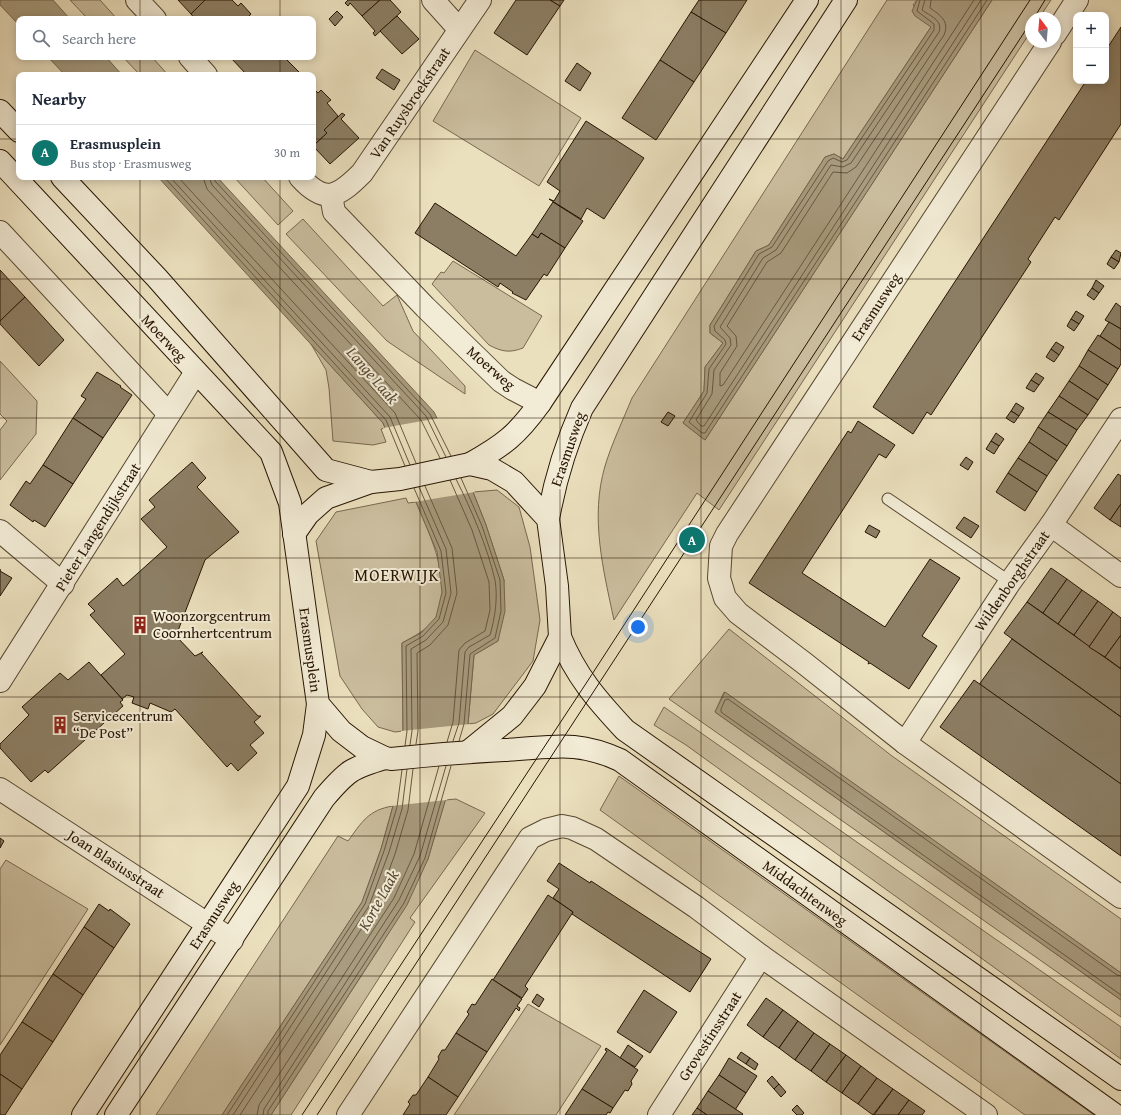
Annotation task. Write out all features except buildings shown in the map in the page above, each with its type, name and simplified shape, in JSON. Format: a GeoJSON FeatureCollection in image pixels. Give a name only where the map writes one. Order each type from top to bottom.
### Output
{"type":"FeatureCollection","features":[{"type":"Feature","properties":{"kind":"main road"},"geometry":{"type":"LineString","coordinates":[[137,0],[152,16]]}},
{"type":"Feature","properties":{"kind":"main road"},"geometry":{"type":"LineString","coordinates":[[433,0],[459,29]]}},
{"type":"Feature","properties":{"kind":"main road","name":"Van Ruysbroekstraat"},"geometry":{"type":"LineString","coordinates":[[331,195],[349,187],[362,173],[480,0]]}},
{"type":"Feature","properties":{"kind":"main road"},"geometry":{"type":"LineString","coordinates":[[294,534],[308,514],[326,498],[372,482],[400,479],[470,464],[500,447],[521,429],[540,403],[807,0]]}},
{"type":"Feature","properties":{"kind":"main road","name":"Erasmusweg"},"geometry":{"type":"LineString","coordinates":[[548,519],[555,481],[569,436],[582,408],[846,0]]}},
{"type":"Feature","properties":{"kind":"main road"},"geometry":{"type":"LineString","coordinates":[[1061,25],[1077,0]]}},
{"type":"Feature","properties":{"kind":"main road","name":"Erasmusweg"},"geometry":{"type":"LineString","coordinates":[[905,743],[738,613],[725,598],[719,578],[721,546],[727,534],[1046,48]]}},
{"type":"Feature","properties":{"kind":"main road"},"geometry":{"type":"LineString","coordinates":[[193,60],[203,72]]}},
{"type":"Feature","properties":{"kind":"main road"},"geometry":{"type":"LineString","coordinates":[[0,111],[16,128]]}},
{"type":"Feature","properties":{"kind":"main road","name":"Moerweg"},"geometry":{"type":"LineString","coordinates":[[0,161],[16,178]]}},
{"type":"Feature","properties":{"kind":"main road","name":"Moerweg"},"geometry":{"type":"LineString","coordinates":[[18,180],[271,452],[290,503],[294,534]]}},
{"type":"Feature","properties":{"kind":"main road"},"geometry":{"type":"LineString","coordinates":[[65,180],[157,278],[326,470],[372,482]]}},
{"type":"Feature","properties":{"kind":"main road"},"geometry":{"type":"LineString","coordinates":[[302,180],[309,188],[320,195],[331,195]]}},
{"type":"Feature","properties":{"kind":"main road","name":"Moerweg"},"geometry":{"type":"LineString","coordinates":[[331,195],[334,212],[425,307],[501,381],[540,403]]}},
{"type":"Feature","properties":{"kind":"main road"},"geometry":{"type":"LineString","coordinates":[[0,232],[168,414]]}},
{"type":"Feature","properties":{"kind":"main road","name":"Pieter Langendijkstraat"},"geometry":{"type":"LineString","coordinates":[[0,682],[63,584],[168,414],[196,372]]}},
{"type":"Feature","properties":{"kind":"main road","name":"Wildenborghstraat"},"geometry":{"type":"LineString","coordinates":[[905,743],[1010,582],[1121,419]]}},
{"type":"Feature","properties":{"kind":"main road"},"geometry":{"type":"LineString","coordinates":[[388,759],[469,751],[512,716],[535,686],[560,637],[557,586],[548,519],[514,482],[492,469],[470,464]]}},
{"type":"Feature","properties":{"kind":"main road"},"geometry":{"type":"LineString","coordinates":[[1050,525],[1121,576]]}},
{"type":"Feature","properties":{"kind":"main road"},"geometry":{"type":"LineString","coordinates":[[0,531],[63,584]]}},
{"type":"Feature","properties":{"kind":"main road","name":"Erasmusplein"},"geometry":{"type":"LineString","coordinates":[[294,534],[318,704],[341,731],[362,747],[388,759]]}},
{"type":"Feature","properties":{"kind":"main road","name":"Middachtenweg"},"geometry":{"type":"LineString","coordinates":[[560,637],[568,657],[585,685],[625,730],[1121,1078]]}},
{"type":"Feature","properties":{"kind":"main road","name":"Erasmusweg"},"geometry":{"type":"LineString","coordinates":[[83,1115],[298,786],[314,734],[318,704]]}},
{"type":"Feature","properties":{"kind":"main road"},"geometry":{"type":"LineString","coordinates":[[905,743],[1121,896]]}},
{"type":"Feature","properties":{"kind":"main road","name":"Middachtenweg"},"geometry":{"type":"LineString","coordinates":[[469,751],[559,745],[597,750],[620,760],[1115,1115]]}},
{"type":"Feature","properties":{"kind":"main road","name":"Erasmusweg"},"geometry":{"type":"LineString","coordinates":[[116,1115],[324,798],[339,781],[357,766],[388,759]]}},
{"type":"Feature","properties":{"kind":"main road","name":"Joan Blasiusstraat"},"geometry":{"type":"LineString","coordinates":[[0,789],[232,940]]}},
{"type":"Feature","properties":{"kind":"main road"},"geometry":{"type":"LineString","coordinates":[[348,1115],[530,838],[546,830],[562,826],[572,828],[602,843],[696,907],[761,956],[986,1115]]}},
{"type":"Feature","properties":{"kind":"main road","name":"Grovestinsstraat"},"geometry":{"type":"LineString","coordinates":[[660,1115],[761,956]]}},
{"type":"Feature","properties":{"kind":"lane"},"geometry":{"type":"LineString","coordinates":[[888,499],[1010,582]]}},
{"type":"Feature","properties":{"kind":"shaded area"},"geometry":{"type":"Polygon","coordinates":[[[70,0],[100,0],[114,16],[85,16],[70,0]]]}},
{"type":"Feature","properties":{"kind":"shaded area"},"geometry":{"type":"Polygon","coordinates":[[[887,0],[917,0],[913,5],[931,27],[843,159],[834,154],[825,157],[769,245],[756,251],[710,325],[710,333],[723,343],[705,367],[704,391],[683,423],[705,440],[992,0],[1051,0],[1043,12],[1025,12],[1025,40],[719,510],[697,493],[614,620],[602,562],[598,524],[599,504],[605,466],[614,440],[632,398],[887,0]]]}},
{"type":"Feature","properties":{"kind":"shaded area"},"geometry":{"type":"Polygon","coordinates":[[[475,50],[581,118],[539,186],[433,121],[475,50]]]}},
{"type":"Feature","properties":{"kind":"shaded area"},"geometry":{"type":"Polygon","coordinates":[[[126,60],[155,60],[165,72],[137,72],[126,60]]]}},
{"type":"Feature","properties":{"kind":"shaded area"},"geometry":{"type":"Polygon","coordinates":[[[237,180],[265,180],[293,211],[278,225],[237,180]]]}},
{"type":"Feature","properties":{"kind":"shaded area"},"geometry":{"type":"Polygon","coordinates":[[[303,219],[383,306],[397,295],[413,331],[465,386],[465,394],[387,341],[286,234],[303,219]]]}},
{"type":"Feature","properties":{"kind":"shaded area"},"geometry":{"type":"Polygon","coordinates":[[[453,261],[542,316],[523,348],[514,351],[506,351],[489,345],[432,284],[441,272],[444,273],[453,261]]]}},
{"type":"Feature","properties":{"kind":"shaded area"},"geometry":{"type":"Polygon","coordinates":[[[311,344],[383,423],[385,428],[381,429],[386,442],[373,445],[333,441],[329,388],[326,370],[311,344]]]}},
{"type":"Feature","properties":{"kind":"shaded area"},"geometry":{"type":"Polygon","coordinates":[[[0,361],[37,401],[36,434],[0,480],[0,430],[7,421],[0,414],[0,361]]]}},
{"type":"Feature","properties":{"kind":"shaded area"},"geometry":{"type":"Polygon","coordinates":[[[497,490],[519,507],[530,547],[540,620],[533,661],[493,714],[476,723],[468,724],[474,655],[498,641],[504,580],[486,525],[473,492],[497,490]]]}},
{"type":"Feature","properties":{"kind":"shaded area"},"geometry":{"type":"Polygon","coordinates":[[[406,498],[408,503],[416,502],[433,543],[438,558],[442,589],[441,604],[433,622],[402,643],[403,731],[395,732],[378,727],[362,709],[340,676],[316,541],[336,512],[406,498]]]}},
{"type":"Feature","properties":{"kind":"shaded area"},"geometry":{"type":"Polygon","coordinates":[[[729,629],[892,756],[1121,919],[1121,973],[724,692],[715,712],[1121,1000],[1121,1017],[669,699],[729,629]]]}},
{"type":"Feature","properties":{"kind":"shaded area"},"geometry":{"type":"Polygon","coordinates":[[[664,707],[1121,1027],[1121,1059],[686,745],[654,725],[664,707]]]}},
{"type":"Feature","properties":{"kind":"shaded area"},"geometry":{"type":"Polygon","coordinates":[[[619,776],[1094,1115],[1025,1115],[600,810],[619,776]]]}},
{"type":"Feature","properties":{"kind":"shaded area"},"geometry":{"type":"Polygon","coordinates":[[[456,799],[485,813],[410,918],[415,922],[291,1115],[271,1115],[380,947],[428,859],[445,800],[456,799]]]}},
{"type":"Feature","properties":{"kind":"shaded area"},"geometry":{"type":"Polygon","coordinates":[[[393,806],[381,849],[362,902],[222,1115],[156,1115],[338,836],[348,841],[366,818],[371,814],[377,810],[393,806]]]}},
{"type":"Feature","properties":{"kind":"shaded area"},"geometry":{"type":"Polygon","coordinates":[[[6,860],[88,909],[0,1045],[0,869],[6,860]]]}},
{"type":"Feature","properties":{"kind":"shaded area"},"geometry":{"type":"Polygon","coordinates":[[[528,1004],[601,1046],[556,1115],[454,1115],[528,1004]]]}},
{"type":"Feature","properties":{"kind":"water"},"geometry":{"type":"Polygon","coordinates":[[[0,0],[53,0],[67,16],[16,16],[16,22],[0,5],[0,0]]]}},
{"type":"Feature","properties":{"kind":"water"},"geometry":{"type":"Polygon","coordinates":[[[917,0],[992,0],[705,440],[683,423],[704,391],[705,367],[723,343],[710,333],[710,325],[756,251],[769,245],[825,157],[834,154],[843,159],[931,27],[915,16],[912,11],[917,0]]]}},
{"type":"Feature","properties":{"kind":"water"},"geometry":{"type":"Polygon","coordinates":[[[51,60],[109,60],[119,72],[62,72],[51,60]]]}},
{"type":"Feature","properties":{"kind":"water"},"geometry":{"type":"Polygon","coordinates":[[[161,180],[220,180],[434,412],[473,492],[486,525],[504,580],[505,611],[498,641],[474,655],[468,724],[428,859],[407,905],[271,1115],[222,1115],[362,902],[381,849],[393,806],[403,731],[402,643],[421,633],[436,617],[442,592],[437,552],[383,423],[161,180]]]}},
{"type":"Feature","properties":{"kind":"water"},"geometry":{"type":"Polygon","coordinates":[[[725,692],[1121,973],[1121,1000],[715,712],[725,692]]]}},
{"type":"Feature","properties":{"kind":"pier"},"geometry":{"type":"Polygon","coordinates":[[[439,418],[475,492],[414,502],[383,428],[439,418]]]}},
{"type":"Feature","properties":{"kind":"pier"},"geometry":{"type":"Polygon","coordinates":[[[470,724],[447,800],[391,806],[401,731],[470,724]]]}},
{"type":"Feature","properties":{"kind":"tram line"},"geometry":{"type":"LineString","coordinates":[[302,1115],[585,685],[1030,0]]}},
{"type":"Feature","properties":{"kind":"tram line"},"geometry":{"type":"LineString","coordinates":[[1038,12],[1045,0]]}},
{"type":"Feature","properties":{"kind":"tram line"},"geometry":{"type":"LineString","coordinates":[[317,1115],[1025,31]]}},
{"type":"Feature","properties":{"kind":"place","name":"Erasmusplein"},"geometry":{"type":"Point","coordinates":[692,540]}},
{"type":"Feature","properties":{"kind":"place","name":"Woonzorgcentrum Coornhertcentrum"},"geometry":{"type":"Point","coordinates":[140,625]}},
{"type":"Feature","properties":{"kind":"place","name":"Servicecentrum “De Post”"},"geometry":{"type":"Point","coordinates":[60,725]}},
{"type":"Feature","properties":{"kind":"district","name":"MOERWIJK"},"geometry":{"type":"Point","coordinates":[397,575]}},
{"type":"Feature","properties":{"kind":"water label","name":"Lange Laak"},"geometry":{"type":"Point","coordinates":[373,375]}},
{"type":"Feature","properties":{"kind":"water label","name":"Korte Laak"},"geometry":{"type":"Point","coordinates":[378,900]}}]}
